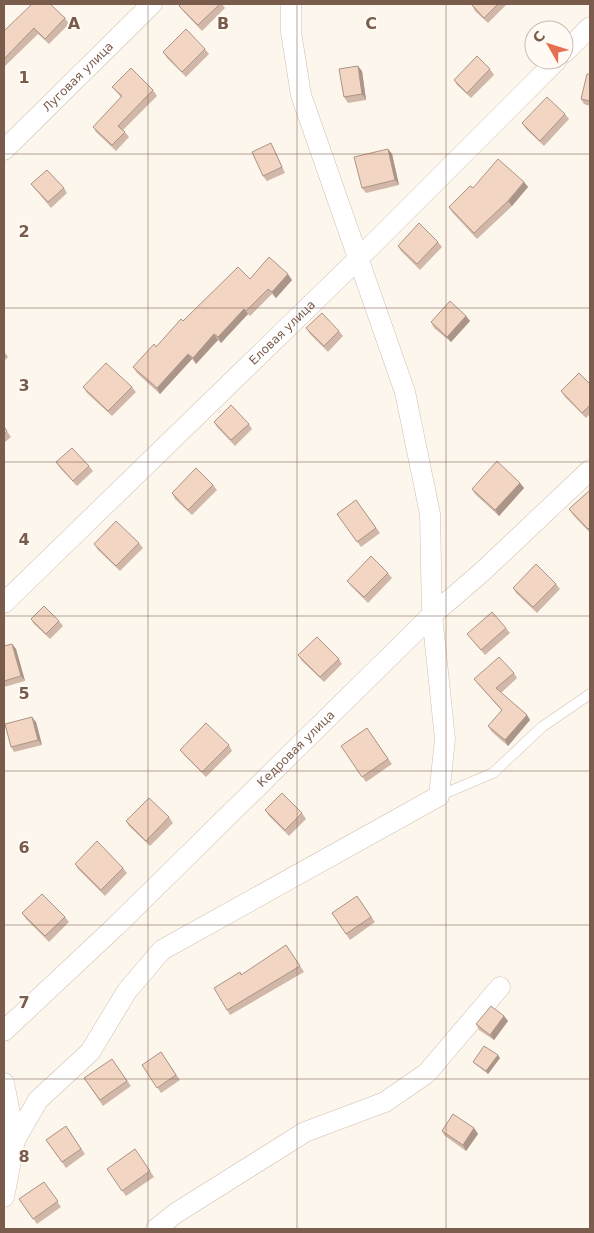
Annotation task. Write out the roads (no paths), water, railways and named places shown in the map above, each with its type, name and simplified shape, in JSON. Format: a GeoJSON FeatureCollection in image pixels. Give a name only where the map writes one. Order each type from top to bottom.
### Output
{"type":"FeatureCollection","features":[{"type":"Feature","properties":{"kind":"street","name":"Луговая улица"},"geometry":{"type":"LineString","coordinates":[[4,150],[152,4]]}},
{"type":"Feature","properties":{"kind":"street"},"geometry":{"type":"LineString","coordinates":[[14,1140],[38,1100],[90,1052],[127,991],[162,950],[439,796],[445,739],[432,615],[430,514],[406,401],[301,95],[290,32],[291,4]]}},
{"type":"Feature","properties":{"kind":"street"},"geometry":{"type":"LineString","coordinates":[[574,43],[590,27]]}},
{"type":"Feature","properties":{"kind":"street","name":"Еловая улица"},"geometry":{"type":"LineString","coordinates":[[4,603],[358,259],[547,70]]}},
{"type":"Feature","properties":{"kind":"street","name":"Кедровая улица"},"geometry":{"type":"LineString","coordinates":[[4,1031],[123,919],[432,615],[482,572],[590,470]]}},
{"type":"Feature","properties":{"kind":"street"},"geometry":{"type":"LineString","coordinates":[[156,1229],[176,1213],[306,1132],[385,1102],[427,1073],[500,988]]}},
{"type":"Feature","properties":{"kind":"street"},"geometry":{"type":"LineString","coordinates":[[4,1084],[14,1140],[4,1197]]}},
{"type":"Feature","properties":{"kind":"lane"},"geometry":{"type":"LineString","coordinates":[[439,796],[493,773],[542,727],[590,694]]}}]}
